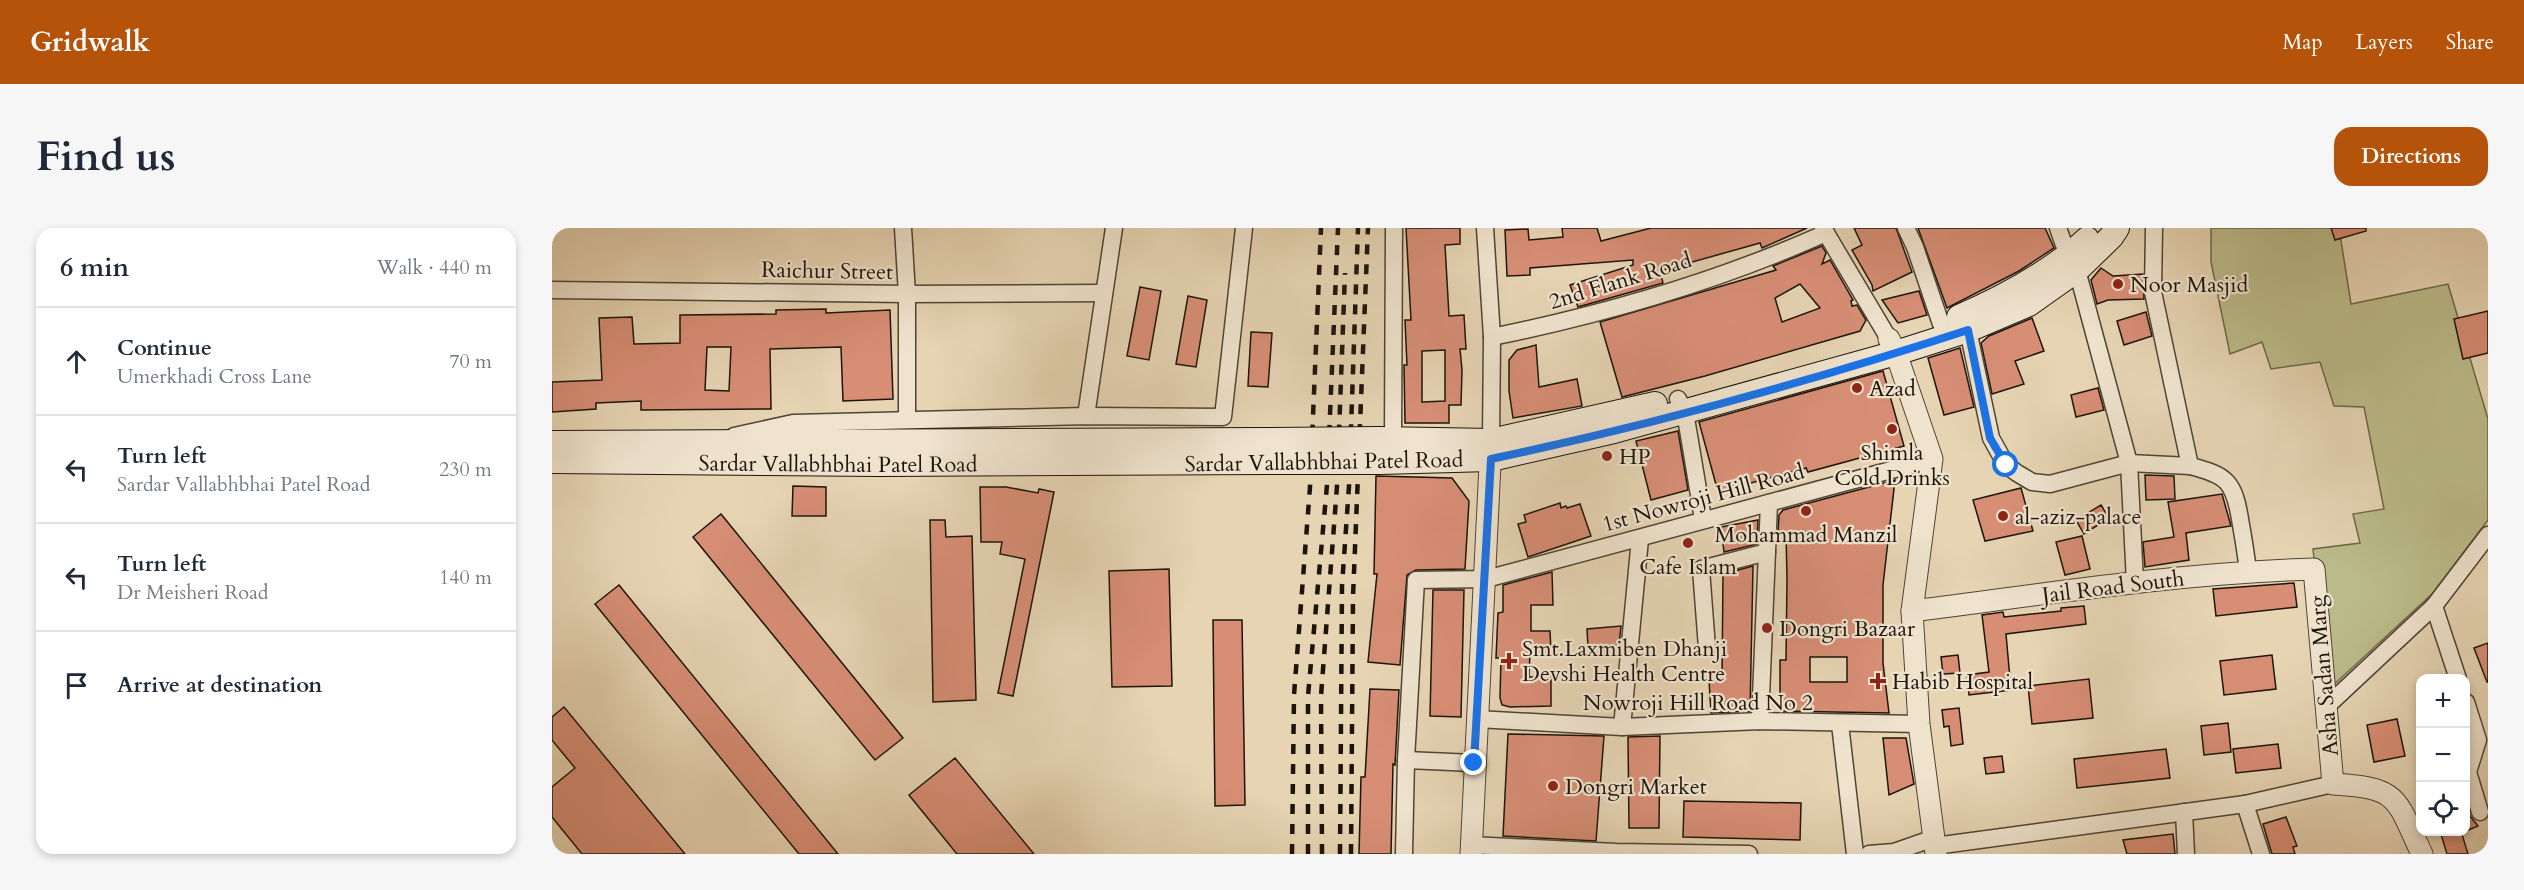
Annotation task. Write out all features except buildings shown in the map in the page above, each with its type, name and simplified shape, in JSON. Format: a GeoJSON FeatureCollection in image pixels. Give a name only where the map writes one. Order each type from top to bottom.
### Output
{"type":"FeatureCollection","features":[{"type":"Feature","properties":{"kind":"main road","name":"Sardar Vallabhbhai Patel Road"},"geometry":{"type":"LineString","coordinates":[[2073,263],[2097,228]]}},
{"type":"Feature","properties":{"kind":"main road","name":"Sardar Vallabhbhai Patel Road"},"geometry":{"type":"LineString","coordinates":[[552,443],[682,452],[1265,451],[1384,447],[1491,450],[1682,405],[1893,346],[1957,323],[2029,304],[2073,263],[2111,237],[2117,228]]}},
{"type":"Feature","properties":{"kind":"main road","name":"Sardar Vallabhbhai Patel Road"},"geometry":{"type":"LineString","coordinates":[[552,462],[682,452],[710,441],[1265,451]]}},
{"type":"Feature","properties":{"kind":"street"},"geometry":{"type":"LineString","coordinates":[[903,228],[907,294],[907,420]]}},
{"type":"Feature","properties":{"kind":"street"},"geometry":{"type":"LineString","coordinates":[[1086,416],[1102,293],[1114,228]]}},
{"type":"Feature","properties":{"kind":"street"},"geometry":{"type":"LineString","coordinates":[[710,441],[793,423],[1086,416],[1223,417],[1244,228]]}},
{"type":"Feature","properties":{"kind":"street"},"geometry":{"type":"LineString","coordinates":[[1384,447],[1394,228]]}},
{"type":"Feature","properties":{"kind":"street"},"geometry":{"type":"LineString","coordinates":[[1485,228],[1492,337],[1491,450],[1471,849],[1749,854]]}},
{"type":"Feature","properties":{"kind":"street"},"geometry":{"type":"LineString","coordinates":[[1906,228],[1957,323],[1990,438],[2006,465],[2032,482],[2050,484],[2129,463],[2190,466],[2211,471],[2223,479],[2236,494],[2248,571]]}},
{"type":"Feature","properties":{"kind":"street"},"geometry":{"type":"LineString","coordinates":[[2058,228],[2073,263],[2129,463],[2135,582]]}},
{"type":"Feature","properties":{"kind":"street"},"geometry":{"type":"LineString","coordinates":[[2154,228],[2153,292],[2190,466]]}},
{"type":"Feature","properties":{"kind":"street"},"geometry":{"type":"LineString","coordinates":[[1825,230],[1893,346],[1932,459],[1912,611],[1919,724],[1935,846]]}},
{"type":"Feature","properties":{"kind":"street","name":"2nd Flank Road"},"geometry":{"type":"LineString","coordinates":[[1492,337],[1568,322],[1766,260],[1825,230]]}},
{"type":"Feature","properties":{"kind":"street","name":"Raichur Street"},"geometry":{"type":"LineString","coordinates":[[552,290],[907,294],[1102,293]]}},
{"type":"Feature","properties":{"kind":"street"},"geometry":{"type":"LineString","coordinates":[[1682,405],[1703,519]]}},
{"type":"Feature","properties":{"kind":"street","name":"1st Nowroji Hill Road"},"geometry":{"type":"LineString","coordinates":[[1406,760],[1416,580],[1486,579],[1932,459]]}},
{"type":"Feature","properties":{"kind":"street"},"geometry":{"type":"LineString","coordinates":[[1760,722],[1769,503]]}},
{"type":"Feature","properties":{"kind":"street"},"geometry":{"type":"LineString","coordinates":[[2326,707],[2434,606],[2488,535]]}},
{"type":"Feature","properties":{"kind":"street"},"geometry":{"type":"LineString","coordinates":[[1622,727],[1640,539]]}},
{"type":"Feature","properties":{"kind":"street"},"geometry":{"type":"LineString","coordinates":[[1707,648],[1701,570],[1767,552]]}},
{"type":"Feature","properties":{"kind":"street","name":"Jail Road South"},"geometry":{"type":"LineString","coordinates":[[1912,611],[2135,582],[2248,571],[2314,569]]}},
{"type":"Feature","properties":{"kind":"street","name":"Asha Sadan Marg"},"geometry":{"type":"LineString","coordinates":[[2314,569],[2333,784]]}},
{"type":"Feature","properties":{"kind":"street"},"geometry":{"type":"LineString","coordinates":[[2434,606],[2457,674]]}},
{"type":"Feature","properties":{"kind":"street"},"geometry":{"type":"LineString","coordinates":[[2470,715],[2478,740],[2468,772],[2480,812]]}},
{"type":"Feature","properties":{"kind":"street","name":"Nowroji Hill Road No 2"},"geometry":{"type":"LineString","coordinates":[[1477,719],[1622,727],[1760,722],[1919,724]]}},
{"type":"Feature","properties":{"kind":"street"},"geometry":{"type":"LineString","coordinates":[[1840,724],[1855,854]]}},
{"type":"Feature","properties":{"kind":"street"},"geometry":{"type":"LineString","coordinates":[[1404,854],[1406,760],[1474,763]]}},
{"type":"Feature","properties":{"kind":"street"},"geometry":{"type":"LineString","coordinates":[[1869,854],[2245,804],[2333,784],[2373,787],[2392,796],[2400,806],[2422,854]]}},
{"type":"Feature","properties":{"kind":"street"},"geometry":{"type":"LineString","coordinates":[[2245,804],[2261,854]]}},
{"type":"Feature","properties":{"kind":"street"},"geometry":{"type":"LineString","coordinates":[[2184,812],[2186,854]]}},
{"type":"Feature","properties":{"kind":"green space"},"geometry":{"type":"Polygon","coordinates":[[[2211,228],[2339,228],[2351,304],[2448,284],[2488,419],[2488,520],[2432,594],[2327,691],[2313,549],[2360,543],[2353,514],[2384,509],[2364,407],[2334,406],[2320,362],[2271,369],[2262,342],[2230,354],[2211,262],[2211,228]]]}},
{"type":"Feature","properties":{"kind":"railway"},"geometry":{"type":"LineString","coordinates":[[1292,854],[1294,695],[1310,487],[1321,228]]}},
{"type":"Feature","properties":{"kind":"railway"},"geometry":{"type":"LineString","coordinates":[[1308,854],[1308,696],[1327,485],[1338,228]]}},
{"type":"Feature","properties":{"kind":"railway"},"geometry":{"type":"LineString","coordinates":[[1340,854],[1342,586],[1349,486],[1358,228]]}},
{"type":"Feature","properties":{"kind":"railway"},"geometry":{"type":"LineString","coordinates":[[1351,854],[1353,597],[1368,228]]}},
{"type":"Feature","properties":{"kind":"railway"},"geometry":{"type":"LineString","coordinates":[[1322,854],[1321,696],[1337,486],[1345,273]]}},
{"type":"Feature","properties":{"kind":"place","name":"Noor Masjid"},"geometry":{"type":"Point","coordinates":[2118,284]}},
{"type":"Feature","properties":{"kind":"place","name":"Azad"},"geometry":{"type":"Point","coordinates":[1857,388]}},
{"type":"Feature","properties":{"kind":"place","name":"Shimla Cold Drinks"},"geometry":{"type":"Point","coordinates":[1892,429]}},
{"type":"Feature","properties":{"kind":"place","name":"HP"},"geometry":{"type":"Point","coordinates":[1607,456]}},
{"type":"Feature","properties":{"kind":"place","name":"Mohammad Manzil"},"geometry":{"type":"Point","coordinates":[1806,511]}},
{"type":"Feature","properties":{"kind":"place","name":"al-aziz-palace"},"geometry":{"type":"Point","coordinates":[2003,516]}},
{"type":"Feature","properties":{"kind":"place","name":"Cafe Islam"},"geometry":{"type":"Point","coordinates":[1688,543]}},
{"type":"Feature","properties":{"kind":"place","name":"Dongri Bazaar"},"geometry":{"type":"Point","coordinates":[1767,628]}},
{"type":"Feature","properties":{"kind":"place","name":"Smt.Laxmiben Dhanji Devshi Health Centre"},"geometry":{"type":"Point","coordinates":[1509,661]}},
{"type":"Feature","properties":{"kind":"place","name":"Habib Hospital"},"geometry":{"type":"Point","coordinates":[1878,681]}},
{"type":"Feature","properties":{"kind":"place","name":"Dongri Market"},"geometry":{"type":"Point","coordinates":[1553,786]}},
{"type":"Feature","properties":{"kind":"route"},"geometry":{"type":"LineString","coordinates":[[1474,763],[1491,459],[1588,438],[1685,412],[1896,353],[1968,330],[1990,438],[2006,465]]}}]}
